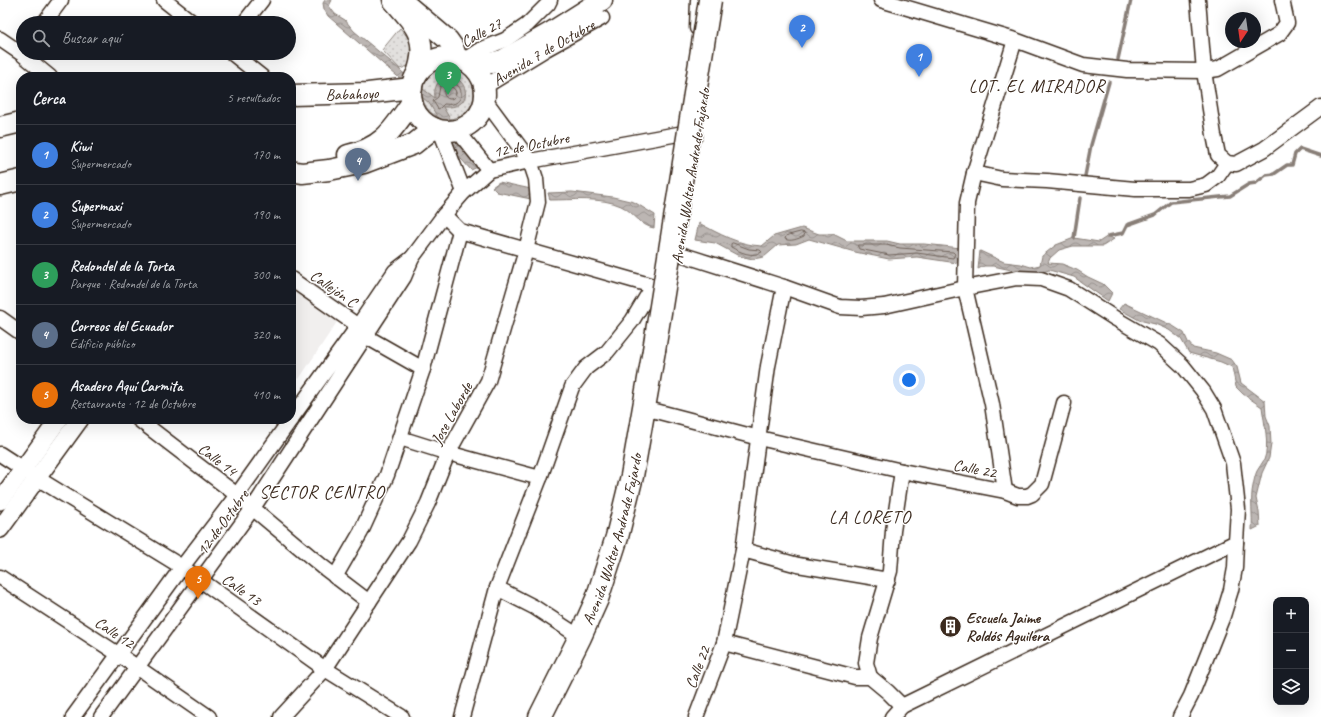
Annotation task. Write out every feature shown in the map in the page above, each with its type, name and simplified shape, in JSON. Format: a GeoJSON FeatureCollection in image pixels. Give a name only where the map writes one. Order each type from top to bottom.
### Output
{"type":"FeatureCollection","features":[{"type":"Feature","properties":{"kind":"main road"},"geometry":{"type":"LineString","coordinates":[[393,0],[418,31],[421,42],[421,62],[413,89],[416,113],[424,122],[443,130]]}},
{"type":"Feature","properties":{"kind":"main road"},"geometry":{"type":"LineString","coordinates":[[296,172],[302,173],[328,170],[379,159],[443,130],[466,126],[475,120],[481,111],[483,88],[474,69],[463,61],[448,40],[402,0]]}},
{"type":"Feature","properties":{"kind":"main road","name":"Avenida Walter Andrade Fajardo"},"geometry":{"type":"LineString","coordinates":[[540,717],[580,637],[597,599],[617,537],[632,476],[654,350],[710,0]]}},
{"type":"Feature","properties":{"kind":"main road","name":"Avenida 7 de Octubre"},"geometry":{"type":"LineString","coordinates":[[463,61],[491,63],[503,60],[550,33],[602,9]]}},
{"type":"Feature","properties":{"kind":"main road","name":"Avenida 7 de Octubre"},"geometry":{"type":"LineString","coordinates":[[483,88],[508,57]]}},
{"type":"Feature","properties":{"kind":"main road"},"geometry":{"type":"LineString","coordinates":[[296,166],[352,154],[372,147],[391,133],[424,67],[434,60],[446,58],[463,61]]}},
{"type":"Feature","properties":{"kind":"main road","name":"Babahoyo"},"geometry":{"type":"LineString","coordinates":[[296,95],[368,93],[413,89]]}},
{"type":"Feature","properties":{"kind":"main road"},"geometry":{"type":"LineString","coordinates":[[0,127],[16,123]]}},
{"type":"Feature","properties":{"kind":"main road"},"geometry":{"type":"LineString","coordinates":[[0,185],[16,181]]}},
{"type":"Feature","properties":{"kind":"street"},"geometry":{"type":"LineString","coordinates":[[49,16],[60,0]]}},
{"type":"Feature","properties":{"kind":"street"},"geometry":{"type":"LineString","coordinates":[[164,0],[184,16]]}},
{"type":"Feature","properties":{"kind":"street"},"geometry":{"type":"LineString","coordinates":[[249,16],[262,0]]}},
{"type":"Feature","properties":{"kind":"street","name":"Calle 27"},"geometry":{"type":"LineString","coordinates":[[463,61],[480,50],[505,40],[527,25],[548,4],[550,0]]}},
{"type":"Feature","properties":{"kind":"street"},"geometry":{"type":"LineString","coordinates":[[698,0],[710,18],[714,32]]}},
{"type":"Feature","properties":{"kind":"street","name":"Avenida Walter Andrade Fajardo"},"geometry":{"type":"LineString","coordinates":[[654,350],[653,286],[697,28],[698,0]]}},
{"type":"Feature","properties":{"kind":"street","name":"Avenida Walter Andrade Fajardo"},"geometry":{"type":"LineString","coordinates":[[654,350],[671,292],[719,0]]}},
{"type":"Feature","properties":{"kind":"street"},"geometry":{"type":"LineString","coordinates":[[881,0],[1015,40],[1083,65],[1126,70],[1204,71],[1218,69],[1279,34],[1287,23],[1282,0]]}},
{"type":"Feature","properties":{"kind":"street"},"geometry":{"type":"LineString","coordinates":[[1198,0],[1204,71],[1218,155],[1227,163],[1236,164],[1264,149],[1321,107]]}},
{"type":"Feature","properties":{"kind":"street","name":"Avenida 7 de Octubre"},"geometry":{"type":"LineString","coordinates":[[483,88],[546,49],[602,9]]}},
{"type":"Feature","properties":{"kind":"street"},"geometry":{"type":"LineString","coordinates":[[0,39],[16,49]]}},
{"type":"Feature","properties":{"kind":"street","name":"Calle 22"},"geometry":{"type":"LineString","coordinates":[[644,408],[759,438],[902,471],[1005,491],[992,404],[965,288],[967,203],[974,173],[1015,40]]}},
{"type":"Feature","properties":{"kind":"street"},"geometry":{"type":"LineString","coordinates":[[31,60],[44,72]]}},
{"type":"Feature","properties":{"kind":"street"},"geometry":{"type":"LineString","coordinates":[[241,60],[256,72]]}},
{"type":"Feature","properties":{"kind":"street","name":"Jose Laborde"},"geometry":{"type":"LineString","coordinates":[[281,717],[325,669],[409,541],[428,503],[448,453],[488,381],[526,250],[538,202],[536,179],[530,161],[483,88]]}},
{"type":"Feature","properties":{"kind":"street"},"geometry":{"type":"LineString","coordinates":[[443,130],[489,170]]}},
{"type":"Feature","properties":{"kind":"street"},"geometry":{"type":"LineString","coordinates":[[443,130],[464,192]]}},
{"type":"Feature","properties":{"kind":"street","name":"12 de Octubre"},"geometry":{"type":"LineString","coordinates":[[101,717],[253,508],[362,331],[395,271],[412,258],[444,215],[464,192],[489,170],[678,134],[696,136]]}},
{"type":"Feature","properties":{"kind":"street"},"geometry":{"type":"LineString","coordinates":[[974,173],[1002,179],[1135,188],[1189,189],[1206,185],[1218,176],[1227,163]]}},
{"type":"Feature","properties":{"kind":"street"},"geometry":{"type":"LineString","coordinates":[[444,215],[460,231],[653,286],[628,326],[607,352],[586,368],[572,387],[540,478],[497,588],[462,717]]}},
{"type":"Feature","properties":{"kind":"street"},"geometry":{"type":"LineString","coordinates":[[335,577],[362,532],[387,475],[423,369],[460,231]]}},
{"type":"Feature","properties":{"kind":"street"},"geometry":{"type":"LineString","coordinates":[[677,253],[784,287],[840,307],[861,308],[884,306],[1017,278],[1041,279],[1069,289],[1116,320],[1159,344],[1183,366],[1203,391],[1214,409],[1234,463],[1238,509],[1231,590],[1223,616],[1191,696],[1180,717]]}},
{"type":"Feature","properties":{"kind":"street","name":"Callejón C"},"geometry":{"type":"LineString","coordinates":[[296,284],[362,331],[423,369]]}},
{"type":"Feature","properties":{"kind":"street"},"geometry":{"type":"LineString","coordinates":[[759,438],[768,366],[784,287]]}},
{"type":"Feature","properties":{"kind":"street"},"geometry":{"type":"LineString","coordinates":[[0,318],[16,329]]}},
{"type":"Feature","properties":{"kind":"street","name":"12 de Octubre"},"geometry":{"type":"LineString","coordinates":[[296,413],[362,331]]}},
{"type":"Feature","properties":{"kind":"street"},"geometry":{"type":"LineString","coordinates":[[1005,491],[1018,496],[1026,496],[1032,494],[1042,484],[1064,403]]}},
{"type":"Feature","properties":{"kind":"street"},"geometry":{"type":"LineString","coordinates":[[0,501],[55,424]]}},
{"type":"Feature","properties":{"kind":"street"},"geometry":{"type":"LineString","coordinates":[[0,529],[76,424]]}},
{"type":"Feature","properties":{"kind":"street","name":"Calle 14"},"geometry":{"type":"LineString","coordinates":[[145,424],[237,495],[335,577],[369,602]]}},
{"type":"Feature","properties":{"kind":"street","name":"12 de Octubre"},"geometry":{"type":"LineString","coordinates":[[73,717],[182,567],[237,495],[287,424]]}},
{"type":"Feature","properties":{"kind":"street"},"geometry":{"type":"LineString","coordinates":[[400,438],[448,453],[540,478]]}},
{"type":"Feature","properties":{"kind":"street","name":"Calle 22"},"geometry":{"type":"LineString","coordinates":[[696,717],[724,643],[743,550],[759,438]]}},
{"type":"Feature","properties":{"kind":"street","name":"Calle 13"},"geometry":{"type":"LineString","coordinates":[[0,454],[182,567],[325,669],[402,717]]}},
{"type":"Feature","properties":{"kind":"street"},"geometry":{"type":"LineString","coordinates":[[902,471],[893,531],[890,571],[870,638],[866,663],[870,677],[902,706]]}},
{"type":"Feature","properties":{"kind":"street"},"geometry":{"type":"LineString","coordinates":[[892,717],[902,706],[1236,542]]}},
{"type":"Feature","properties":{"kind":"street"},"geometry":{"type":"LineString","coordinates":[[743,550],[798,565],[888,580]]}},
{"type":"Feature","properties":{"kind":"street","name":"Calle 12"},"geometry":{"type":"LineString","coordinates":[[0,577],[118,654],[209,717]]}},
{"type":"Feature","properties":{"kind":"street"},"geometry":{"type":"LineString","coordinates":[[497,588],[534,607],[580,637]]}},
{"type":"Feature","properties":{"kind":"street"},"geometry":{"type":"LineString","coordinates":[[724,643],[855,677],[870,677]]}},
{"type":"Feature","properties":{"kind":"shaded area"},"geometry":{"type":"Polygon","coordinates":[[[400,28],[412,46],[412,54],[408,66],[400,69],[382,50],[400,28]]]}},
{"type":"Feature","properties":{"kind":"shaded area"},"geometry":{"type":"Polygon","coordinates":[[[443,67],[453,67],[462,71],[470,79],[474,88],[474,98],[470,107],[462,115],[453,119],[443,119],[434,115],[426,107],[422,98],[422,88],[426,79],[434,71],[443,67]]]}},
{"type":"Feature","properties":{"kind":"shaded area"},"geometry":{"type":"Polygon","coordinates":[[[296,287],[339,319],[299,379],[296,376],[296,287]]]}},
{"type":"Feature","properties":{"kind":"water"},"geometry":{"type":"Polygon","coordinates":[[[325,0],[332,0],[329,6],[335,14],[345,20],[354,31],[411,80],[435,98],[436,87],[443,79],[451,77],[457,79],[462,84],[465,90],[465,97],[462,102],[455,106],[443,107],[453,124],[461,145],[484,164],[471,170],[453,150],[443,126],[429,103],[328,16],[324,9],[323,3],[325,0]]]}},
{"type":"Feature","properties":{"kind":"water"},"geometry":{"type":"Polygon","coordinates":[[[499,182],[531,189],[531,199],[497,192],[492,187],[499,182]]]}},
{"type":"Feature","properties":{"kind":"water"},"geometry":{"type":"Polygon","coordinates":[[[572,192],[613,197],[634,202],[655,215],[654,228],[645,225],[626,209],[613,203],[596,200],[550,200],[548,193],[572,192]]]}},
{"type":"Feature","properties":{"kind":"water"},"geometry":{"type":"Polygon","coordinates":[[[699,223],[722,235],[745,244],[762,246],[774,236],[802,228],[819,234],[833,234],[847,241],[887,241],[900,244],[924,244],[961,248],[957,263],[917,257],[889,259],[855,252],[809,239],[796,244],[778,245],[764,257],[753,259],[739,256],[715,243],[695,240],[699,223]]]}},
{"type":"Feature","properties":{"kind":"water"},"geometry":{"type":"Polygon","coordinates":[[[1108,236],[1114,239],[1103,246],[1073,246],[1059,250],[1050,258],[1048,263],[1062,264],[1103,284],[1112,293],[1108,301],[1074,277],[1049,270],[1034,275],[993,266],[984,266],[978,269],[980,251],[1004,262],[1031,267],[1040,265],[1042,256],[1056,245],[1074,238],[1099,242],[1108,236]]]}},
{"type":"Feature","properties":{"kind":"water"},"geometry":{"type":"Polygon","coordinates":[[[1124,303],[1173,326],[1184,333],[1188,342],[1193,348],[1216,353],[1232,360],[1237,367],[1241,383],[1265,401],[1266,416],[1270,426],[1271,444],[1269,458],[1262,473],[1256,498],[1260,526],[1252,530],[1253,486],[1256,473],[1266,454],[1266,434],[1262,407],[1243,394],[1236,387],[1232,367],[1221,362],[1189,353],[1181,339],[1169,330],[1155,324],[1139,320],[1119,309],[1124,303]]]}},
{"type":"Feature","properties":{"kind":"waterway"},"geometry":{"type":"LineString","coordinates":[[1118,59],[1131,0]]}},
{"type":"Feature","properties":{"kind":"waterway"},"geometry":{"type":"LineString","coordinates":[[1085,176],[1091,145],[1109,82]]}},
{"type":"Feature","properties":{"kind":"waterway"},"geometry":{"type":"LineString","coordinates":[[1108,236],[1123,233],[1127,225],[1155,215],[1171,202],[1230,196],[1249,184],[1256,183],[1266,175],[1274,174],[1287,165],[1292,165],[1295,154],[1300,149],[1321,156]]}},
{"type":"Feature","properties":{"kind":"waterway"},"geometry":{"type":"LineString","coordinates":[[1074,238],[1080,198]]}},
{"type":"Feature","properties":{"kind":"place","name":"Supermaxi"},"geometry":{"type":"Point","coordinates":[802,48]}},
{"type":"Feature","properties":{"kind":"place","name":"Kiwi"},"geometry":{"type":"Point","coordinates":[919,77]}},
{"type":"Feature","properties":{"kind":"place","name":"Redondel de la Torta"},"geometry":{"type":"Point","coordinates":[448,95]}},
{"type":"Feature","properties":{"kind":"place","name":"Correos del Ecuador"},"geometry":{"type":"Point","coordinates":[358,181]}},
{"type":"Feature","properties":{"kind":"place","name":"Asadero Aquí Carmita"},"geometry":{"type":"Point","coordinates":[198,599]}},
{"type":"Feature","properties":{"kind":"place","name":"Escuela Jaime Roldós Aguilera"},"geometry":{"type":"Point","coordinates":[951,626]}},
{"type":"Feature","properties":{"kind":"district","name":"LOT. EL MIRADOR"},"geometry":{"type":"Point","coordinates":[1037,86]}},
{"type":"Feature","properties":{"kind":"district","name":"SECTOR CENTRO"},"geometry":{"type":"Point","coordinates":[322,492]}},
{"type":"Feature","properties":{"kind":"district","name":"LA LORETO"},"geometry":{"type":"Point","coordinates":[870,517]}}]}
